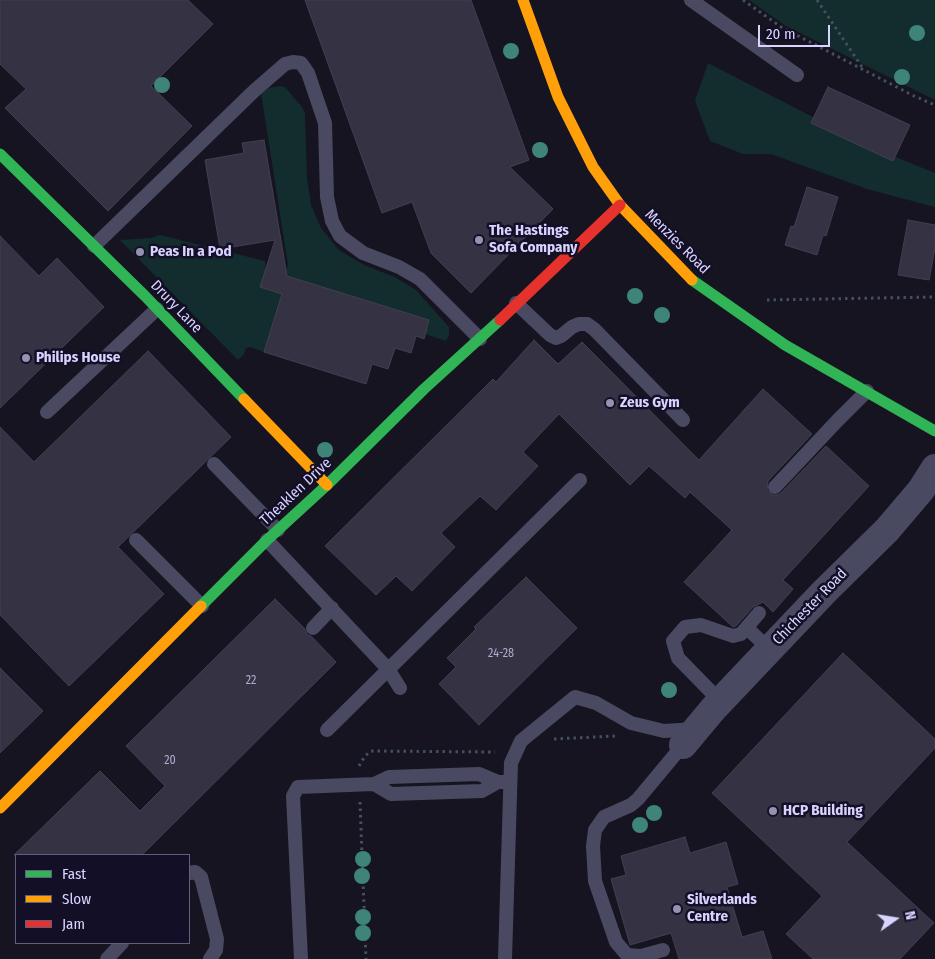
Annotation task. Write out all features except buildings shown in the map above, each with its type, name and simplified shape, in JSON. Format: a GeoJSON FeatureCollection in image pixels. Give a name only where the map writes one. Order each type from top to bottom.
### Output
{"type":"FeatureCollection","features":[{"type":"Feature","properties":{"kind":"street","name":"Menzies Road"},"geometry":{"type":"LineString","coordinates":[[523,0],[558,97],[593,167],[620,205],[693,281],[785,345],[935,431]]}},
{"type":"Feature","properties":{"kind":"street","name":"Drury Lane"},"geometry":{"type":"LineString","coordinates":[[0,154],[157,309],[327,485]]}},
{"type":"Feature","properties":{"kind":"street","name":"Theaklen Drive"},"geometry":{"type":"LineString","coordinates":[[0,808],[267,540],[620,205]]}},
{"type":"Feature","properties":{"kind":"street","name":"Chichester Road"},"geometry":{"type":"LineString","coordinates":[[690,737],[824,592],[886,530],[921,490],[935,468]]}},
{"type":"Feature","properties":{"kind":"lane"},"geometry":{"type":"LineString","coordinates":[[691,0],[797,74]]}},
{"type":"Feature","properties":{"kind":"lane"},"geometry":{"type":"LineString","coordinates":[[94,246],[254,90],[285,64],[293,62],[301,64],[311,80],[325,124],[326,197],[332,221],[340,236],[364,253],[399,268],[420,280],[480,339]]}},
{"type":"Feature","properties":{"kind":"lane"},"geometry":{"type":"LineString","coordinates":[[516,303],[550,335],[556,338],[572,327],[579,324],[587,324],[683,420]]}},
{"type":"Feature","properties":{"kind":"lane"},"geometry":{"type":"LineString","coordinates":[[47,412],[157,309]]}},
{"type":"Feature","properties":{"kind":"lane"},"geometry":{"type":"LineString","coordinates":[[775,487],[867,391]]}},
{"type":"Feature","properties":{"kind":"lane"},"geometry":{"type":"LineString","coordinates":[[214,464],[278,530]]}},
{"type":"Feature","properties":{"kind":"lane"},"geometry":{"type":"LineString","coordinates":[[327,730],[580,480]]}},
{"type":"Feature","properties":{"kind":"lane"},"geometry":{"type":"LineString","coordinates":[[136,540],[202,606]]}},
{"type":"Feature","properties":{"kind":"lane"},"geometry":{"type":"LineString","coordinates":[[267,540],[388,668],[400,688]]}},
{"type":"Feature","properties":{"kind":"lane"},"geometry":{"type":"LineString","coordinates":[[313,628],[332,608]]}},
{"type":"Feature","properties":{"kind":"lane"},"geometry":{"type":"LineString","coordinates":[[721,702],[678,658],[673,640],[685,627],[701,625],[733,636],[741,634],[759,613]]}},
{"type":"Feature","properties":{"kind":"lane"},"geometry":{"type":"LineString","coordinates":[[746,628],[770,650]]}},
{"type":"Feature","properties":{"kind":"lane"},"geometry":{"type":"LineString","coordinates":[[505,959],[504,782],[521,741],[576,697],[596,703],[631,723],[690,737],[638,799],[631,805],[604,817],[595,830],[593,846],[595,881],[616,942],[628,955],[642,956],[663,950]]}},
{"type":"Feature","properties":{"kind":"lane"},"geometry":{"type":"LineString","coordinates":[[301,959],[292,796],[298,787],[356,784],[359,786],[374,784],[389,777],[479,774],[504,782]]}},
{"type":"Feature","properties":{"kind":"lane"},"geometry":{"type":"LineString","coordinates":[[190,873],[195,872],[201,877],[217,939],[216,950],[210,959]]}},
{"type":"Feature","properties":{"kind":"lane"},"geometry":{"type":"LineString","coordinates":[[107,959],[121,944]]}},
{"type":"Feature","properties":{"kind":"path"},"geometry":{"type":"LineString","coordinates":[[742,0],[781,28],[935,105]]}},
{"type":"Feature","properties":{"kind":"path"},"geometry":{"type":"LineString","coordinates":[[817,0],[864,71]]}},
{"type":"Feature","properties":{"kind":"path"},"geometry":{"type":"LineString","coordinates":[[729,306],[765,300],[935,298]]}},
{"type":"Feature","properties":{"kind":"green space"},"geometry":{"type":"Polygon","coordinates":[[[749,0],[935,0],[935,100],[786,26],[749,0]]]}},
{"type":"Feature","properties":{"kind":"green space"},"geometry":{"type":"Polygon","coordinates":[[[708,63],[871,147],[935,173],[935,207],[867,189],[771,154],[743,154],[710,141],[695,101],[708,63]]]}},
{"type":"Feature","properties":{"kind":"green space"},"geometry":{"type":"Polygon","coordinates":[[[285,87],[305,113],[307,177],[311,205],[321,228],[339,250],[364,265],[395,277],[416,290],[449,327],[449,335],[446,341],[425,334],[429,320],[284,275],[288,265],[261,93],[269,88],[285,87]]]}},
{"type":"Feature","properties":{"kind":"green space"},"geometry":{"type":"Polygon","coordinates":[[[160,235],[265,261],[266,270],[261,287],[282,294],[264,352],[250,347],[246,348],[244,354],[238,360],[120,240],[151,238],[160,235]]]}},
{"type":"Feature","properties":{"kind":"traffic: fast"},"geometry":{"type":"LineString","coordinates":[[0,154],[145,296],[244,399]]}},
{"type":"Feature","properties":{"kind":"traffic: fast"},"geometry":{"type":"LineString","coordinates":[[692,280],[785,345],[935,431]]}},
{"type":"Feature","properties":{"kind":"traffic: fast"},"geometry":{"type":"LineString","coordinates":[[201,606],[424,389],[500,320]]}},
{"type":"Feature","properties":{"kind":"traffic: slow"},"geometry":{"type":"LineString","coordinates":[[523,0],[558,97],[593,167],[620,205],[692,280]]}},
{"type":"Feature","properties":{"kind":"traffic: slow"},"geometry":{"type":"LineString","coordinates":[[244,399],[327,485]]}},
{"type":"Feature","properties":{"kind":"traffic: slow"},"geometry":{"type":"LineString","coordinates":[[0,808],[201,606]]}},
{"type":"Feature","properties":{"kind":"traffic: jam"},"geometry":{"type":"LineString","coordinates":[[500,320],[620,205]]}},
{"type":"Feature","properties":{"kind":"place","name":"The Hastings Sofa Company"},"geometry":{"type":"Point","coordinates":[479,240]}},
{"type":"Feature","properties":{"kind":"place","name":"Peas In a Pod"},"geometry":{"type":"Point","coordinates":[140,252]}},
{"type":"Feature","properties":{"kind":"place","name":"Philips House"},"geometry":{"type":"Point","coordinates":[26,358]}},
{"type":"Feature","properties":{"kind":"place","name":"Zeus Gym"},"geometry":{"type":"Point","coordinates":[610,403]}},
{"type":"Feature","properties":{"kind":"place","name":"HCP Building"},"geometry":{"type":"Point","coordinates":[773,811]}},
{"type":"Feature","properties":{"kind":"place","name":"Silverlands Centre"},"geometry":{"type":"Point","coordinates":[677,909]}}]}
